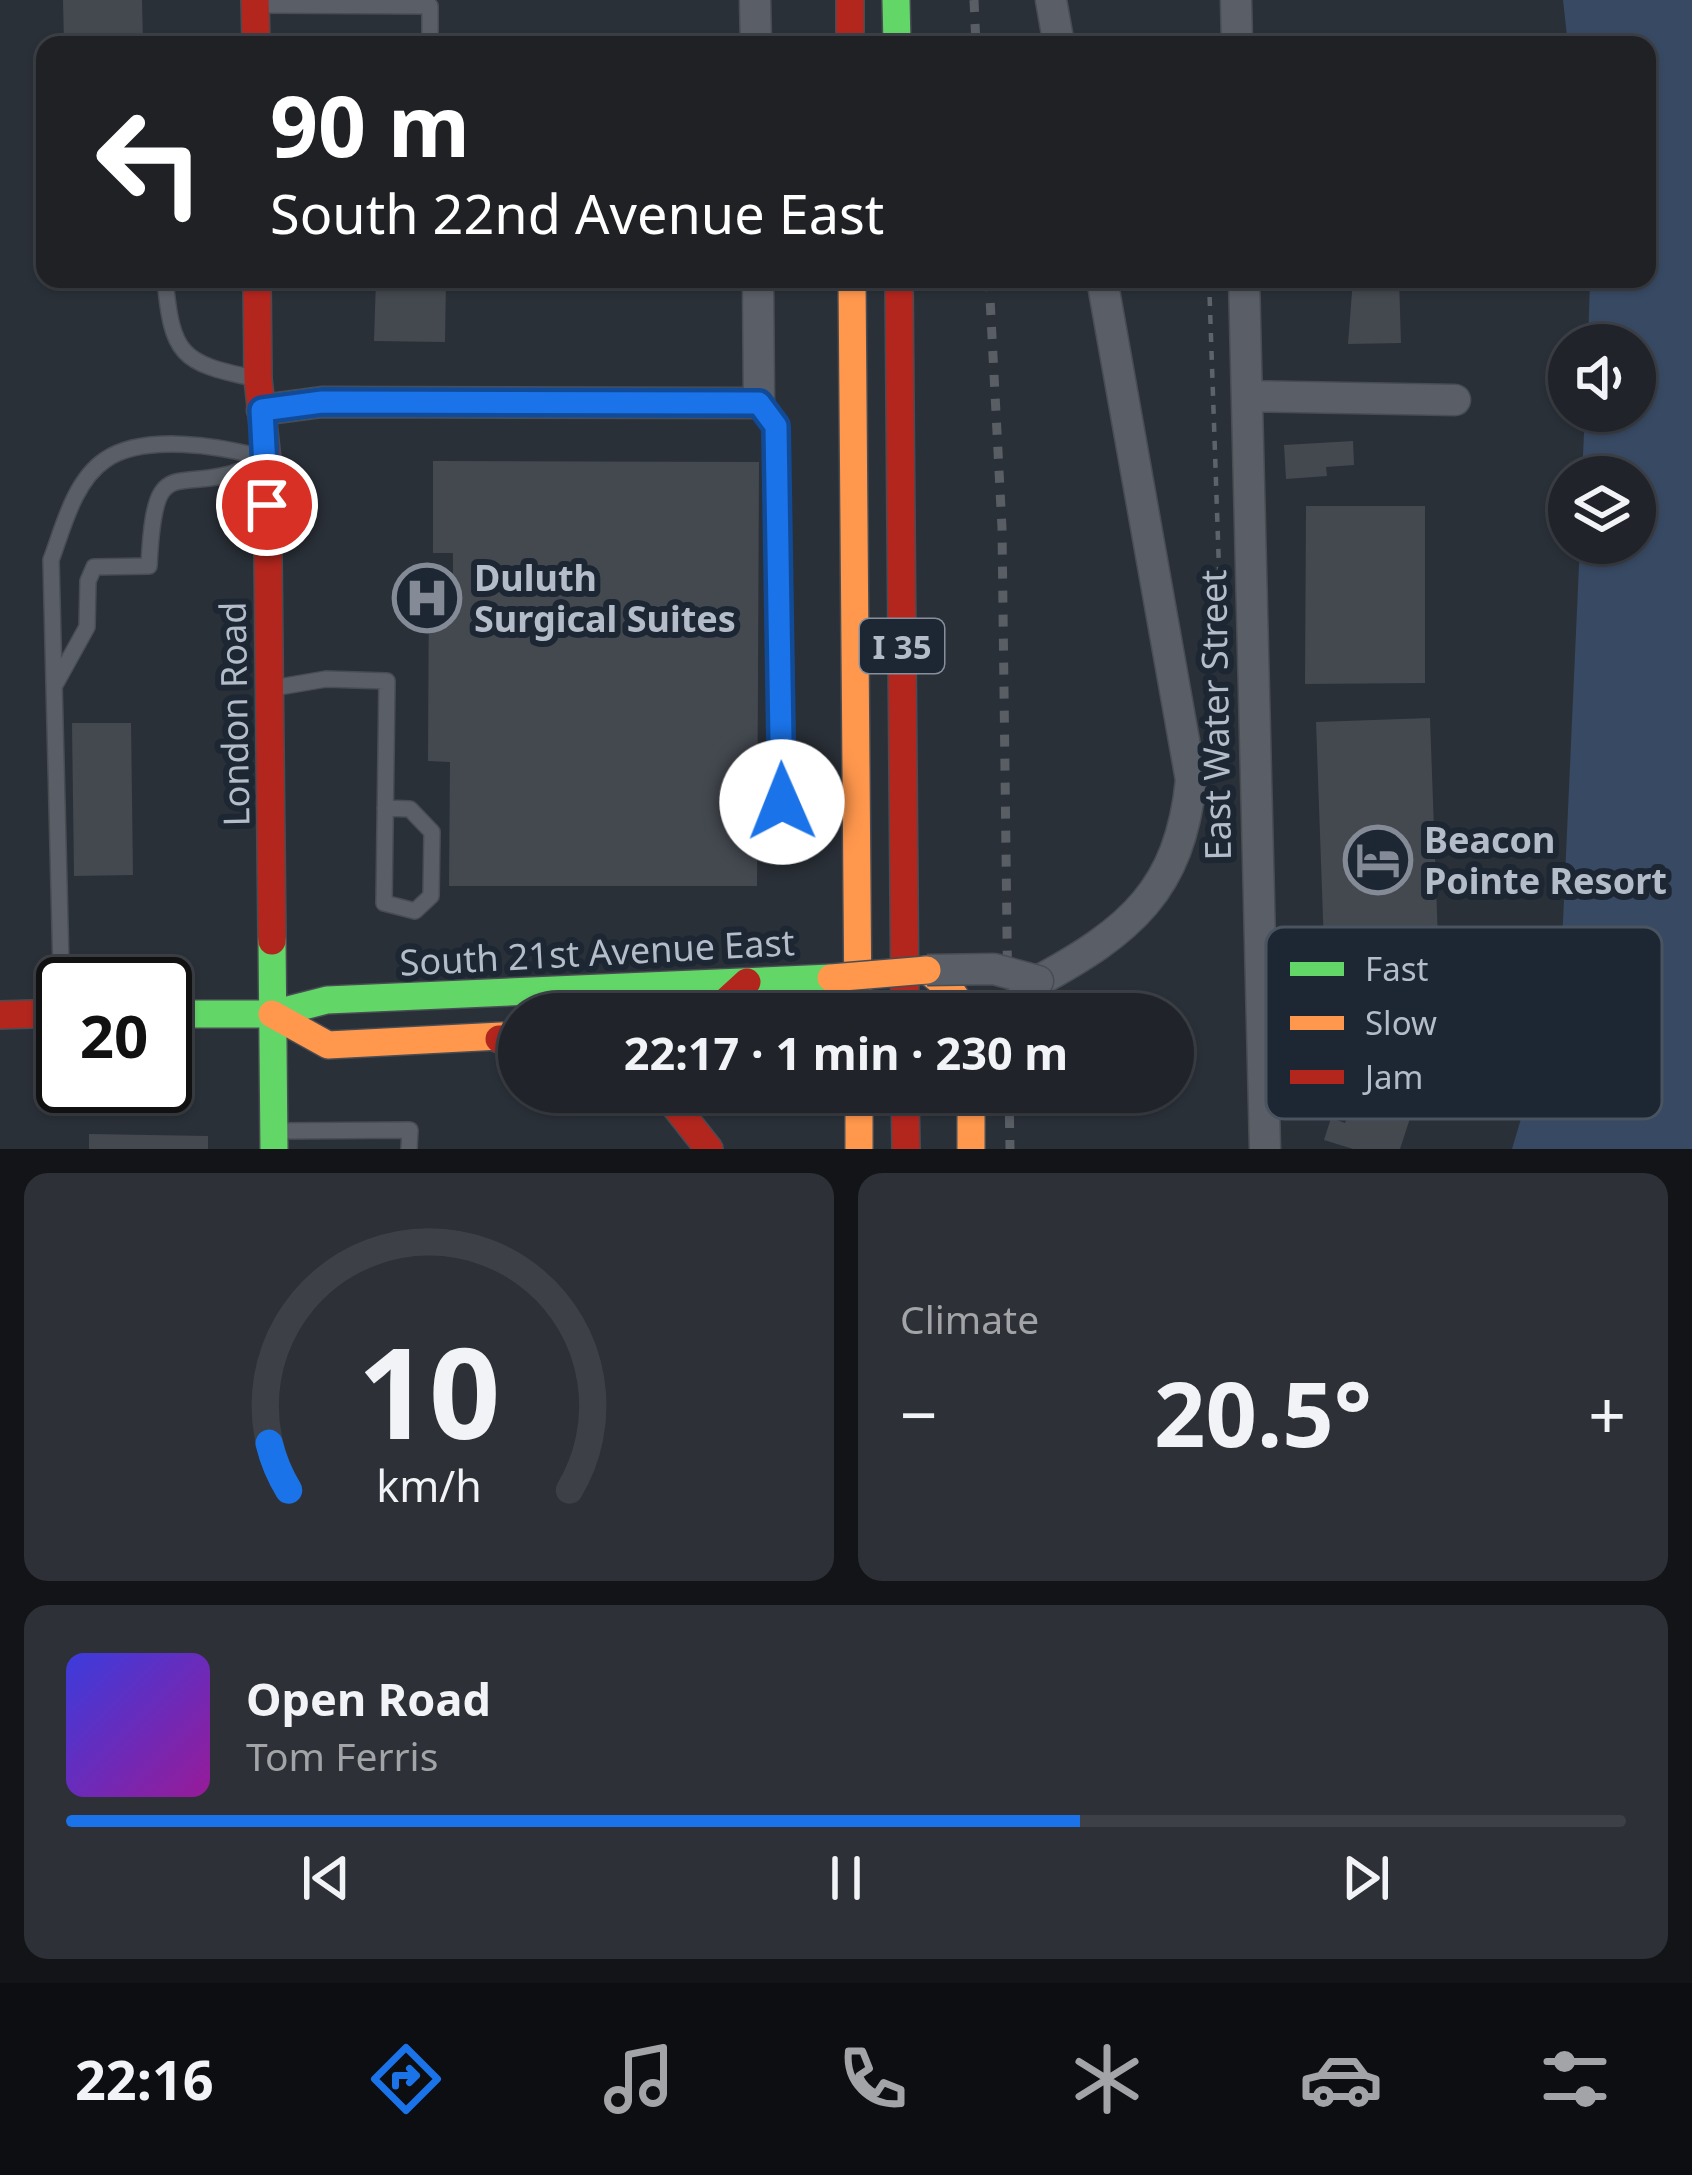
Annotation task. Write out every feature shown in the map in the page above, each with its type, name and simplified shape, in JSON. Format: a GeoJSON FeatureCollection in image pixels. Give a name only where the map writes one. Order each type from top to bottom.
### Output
{"type":"FeatureCollection","features":[{"type":"Feature","properties":{"kind":"main road"},"geometry":{"type":"LineString","coordinates":[[850,0],[850,36]]}},
{"type":"Feature","properties":{"kind":"main road"},"geometry":{"type":"LineString","coordinates":[[896,0],[897,36]]}},
{"type":"Feature","properties":{"kind":"main road"},"geometry":{"type":"LineString","coordinates":[[255,2],[256,36]]}},
{"type":"Feature","properties":{"kind":"main road","name":"London Road"},"geometry":{"type":"LineString","coordinates":[[257,288],[267,459],[274,1140]]}},
{"type":"Feature","properties":{"kind":"main road","name":"I 35"},"geometry":{"type":"LineString","coordinates":[[852,288],[858,993]]}},
{"type":"Feature","properties":{"kind":"main road","name":"I 35"},"geometry":{"type":"LineString","coordinates":[[899,288],[905,993]]}},
{"type":"Feature","properties":{"kind":"main road"},"geometry":{"type":"LineString","coordinates":[[927,970],[952,993]]}},
{"type":"Feature","properties":{"kind":"main road","name":"South 21st Avenue East"},"geometry":{"type":"LineString","coordinates":[[192,1014],[272,1014],[327,1000],[927,970]]}},
{"type":"Feature","properties":{"kind":"main road"},"geometry":{"type":"LineString","coordinates":[[735,993],[747,982]]}},
{"type":"Feature","properties":{"kind":"main road"},"geometry":{"type":"LineString","coordinates":[[0,1015],[36,1014]]}},
{"type":"Feature","properties":{"kind":"main road","name":"South 21st Avenue East"},"geometry":{"type":"LineString","coordinates":[[272,1014],[328,1045],[498,1039]]}},
{"type":"Feature","properties":{"kind":"main road"},"geometry":{"type":"LineString","coordinates":[[681,1113],[710,1149]]}},
{"type":"Feature","properties":{"kind":"main road"},"geometry":{"type":"LineString","coordinates":[[700,1113],[710,1149]]}},
{"type":"Feature","properties":{"kind":"main road"},"geometry":{"type":"LineString","coordinates":[[859,1113],[860,1149]]}},
{"type":"Feature","properties":{"kind":"main road"},"geometry":{"type":"LineString","coordinates":[[905,1113],[906,1149]]}},
{"type":"Feature","properties":{"kind":"main road"},"geometry":{"type":"LineString","coordinates":[[970,1113],[971,1149]]}},
{"type":"Feature","properties":{"kind":"street"},"geometry":{"type":"LineString","coordinates":[[755,0],[756,36]]}},
{"type":"Feature","properties":{"kind":"street"},"geometry":{"type":"LineString","coordinates":[[1051,0],[1057,36]]}},
{"type":"Feature","properties":{"kind":"street"},"geometry":{"type":"LineString","coordinates":[[1236,0],[1237,36]]}},
{"type":"Feature","properties":{"kind":"street"},"geometry":{"type":"LineString","coordinates":[[260,395],[322,402],[759,403],[758,288]]}},
{"type":"Feature","properties":{"kind":"street"},"geometry":{"type":"LineString","coordinates":[[1031,993],[1038,981],[1102,945],[1158,889],[1176,855],[1191,780],[1104,288]]}},
{"type":"Feature","properties":{"kind":"street","name":"East Water Street"},"geometry":{"type":"LineString","coordinates":[[1244,288],[1264,1149]]}},
{"type":"Feature","properties":{"kind":"street"},"geometry":{"type":"LineString","coordinates":[[1247,396],[1455,400]]}},
{"type":"Feature","properties":{"kind":"street"},"geometry":{"type":"LineString","coordinates":[[927,970],[994,969],[1038,981]]}},
{"type":"Feature","properties":{"kind":"lane"},"geometry":{"type":"LineString","coordinates":[[255,2],[430,6],[430,36]]}},
{"type":"Feature","properties":{"kind":"lane"},"geometry":{"type":"LineString","coordinates":[[167,288],[174,332],[184,353],[200,368],[260,395]]}},
{"type":"Feature","properties":{"kind":"lane"},"geometry":{"type":"LineString","coordinates":[[759,403],[776,426],[782,802]]}},
{"type":"Feature","properties":{"kind":"lane"},"geometry":{"type":"LineString","coordinates":[[63,957],[56,885],[51,560],[68,512],[105,460],[134,449],[231,449],[267,459]]}},
{"type":"Feature","properties":{"kind":"lane"},"geometry":{"type":"LineString","coordinates":[[54,686],[87,627],[88,581],[94,567],[149,566],[152,503],[161,488],[176,478],[232,476],[267,459]]}},
{"type":"Feature","properties":{"kind":"lane"},"geometry":{"type":"LineString","coordinates":[[270,688],[326,680],[387,681],[385,808],[384,903],[415,911],[431,896],[432,832],[410,808],[385,808]]}},
{"type":"Feature","properties":{"kind":"lane"},"geometry":{"type":"LineString","coordinates":[[274,1140],[410,1130],[409,1149]]}},
{"type":"Feature","properties":{"kind":"water"},"geometry":{"type":"Polygon","coordinates":[[[1563,0],[1692,0],[1692,1149],[1512,1149],[1521,1119],[1662,1119],[1662,927],[1563,927],[1579,564],[1656,564],[1656,456],[1583,456],[1584,432],[1656,432],[1656,324],[1589,324],[1590,288],[1656,288],[1656,36],[1567,36],[1563,0]]]}},
{"type":"Feature","properties":{"kind":"building"},"geometry":{"type":"Polygon","coordinates":[[[63,0],[142,0],[143,36],[64,36],[63,0]]]}},
{"type":"Feature","properties":{"kind":"building"},"geometry":{"type":"Polygon","coordinates":[[[376,288],[446,288],[445,342],[374,341],[376,288]]]}},
{"type":"Feature","properties":{"kind":"building"},"geometry":{"type":"Polygon","coordinates":[[[1352,288],[1399,288],[1401,343],[1348,344],[1352,288]]]}},
{"type":"Feature","properties":{"kind":"building"},"geometry":{"type":"Polygon","coordinates":[[[1353,441],[1354,465],[1326,467],[1327,476],[1286,479],[1284,445],[1353,441]]]}},
{"type":"Feature","properties":{"kind":"building"},"geometry":{"type":"Polygon","coordinates":[[[433,461],[759,462],[757,886],[449,886],[450,762],[428,761],[429,575],[453,575],[453,553],[433,553],[433,461]]]}},
{"type":"Feature","properties":{"kind":"building"},"geometry":{"type":"Polygon","coordinates":[[[1306,506],[1425,506],[1425,683],[1305,684],[1306,506]]]}},
{"type":"Feature","properties":{"kind":"building","name":"Beacon Pointe Resort"},"geometry":{"type":"Polygon","coordinates":[[[1430,718],[1437,927],[1323,927],[1316,722],[1430,718]]]}},
{"type":"Feature","properties":{"kind":"building"},"geometry":{"type":"Polygon","coordinates":[[[72,723],[131,723],[133,875],[74,876],[72,723]]]}},
{"type":"Feature","properties":{"kind":"building"},"geometry":{"type":"Polygon","coordinates":[[[1331,1119],[1345,1123],[1347,1119],[1410,1119],[1400,1149],[1353,1149],[1324,1140],[1331,1119]]]}},
{"type":"Feature","properties":{"kind":"building"},"geometry":{"type":"Polygon","coordinates":[[[89,1134],[208,1136],[208,1149],[89,1149],[89,1134]]]}},
{"type":"Feature","properties":{"kind":"railway"},"geometry":{"type":"LineString","coordinates":[[974,0],[976,36]]}},
{"type":"Feature","properties":{"kind":"railway"},"geometry":{"type":"LineString","coordinates":[[989,288],[1002,528],[1008,993]]}},
{"type":"Feature","properties":{"kind":"railway"},"geometry":{"type":"LineString","coordinates":[[1009,1113],[1010,1149]]}},
{"type":"Feature","properties":{"kind":"traffic: fast"},"geometry":{"type":"LineString","coordinates":[[896,0],[897,36]]}},
{"type":"Feature","properties":{"kind":"traffic: fast"},"geometry":{"type":"LineString","coordinates":[[272,941],[274,1149]]}},
{"type":"Feature","properties":{"kind":"traffic: fast"},"geometry":{"type":"LineString","coordinates":[[192,1014],[272,1014],[327,1000],[831,978]]}},
{"type":"Feature","properties":{"kind":"traffic: slow"},"geometry":{"type":"LineString","coordinates":[[852,288],[858,993]]}},
{"type":"Feature","properties":{"kind":"traffic: slow"},"geometry":{"type":"LineString","coordinates":[[927,970],[953,993]]}},
{"type":"Feature","properties":{"kind":"traffic: slow"},"geometry":{"type":"LineString","coordinates":[[831,978],[927,970]]}},
{"type":"Feature","properties":{"kind":"traffic: slow"},"geometry":{"type":"LineString","coordinates":[[272,1014],[328,1045],[498,1036]]}},
{"type":"Feature","properties":{"kind":"traffic: slow"},"geometry":{"type":"LineString","coordinates":[[859,1113],[859,1149]]}},
{"type":"Feature","properties":{"kind":"traffic: slow"},"geometry":{"type":"LineString","coordinates":[[971,1113],[971,1149]]}},
{"type":"Feature","properties":{"kind":"traffic: jam"},"geometry":{"type":"LineString","coordinates":[[255,0],[256,36]]}},
{"type":"Feature","properties":{"kind":"traffic: jam"},"geometry":{"type":"LineString","coordinates":[[850,0],[850,36]]}},
{"type":"Feature","properties":{"kind":"traffic: jam"},"geometry":{"type":"LineString","coordinates":[[257,288],[258,379],[267,459],[272,941]]}},
{"type":"Feature","properties":{"kind":"traffic: jam"},"geometry":{"type":"LineString","coordinates":[[899,288],[905,993]]}},
{"type":"Feature","properties":{"kind":"traffic: jam"},"geometry":{"type":"LineString","coordinates":[[735,993],[747,982]]}},
{"type":"Feature","properties":{"kind":"traffic: jam"},"geometry":{"type":"LineString","coordinates":[[0,1015],[36,1014]]}},
{"type":"Feature","properties":{"kind":"traffic: jam"},"geometry":{"type":"LineString","coordinates":[[681,1113],[709,1149]]}},
{"type":"Feature","properties":{"kind":"traffic: jam"},"geometry":{"type":"LineString","coordinates":[[905,1113],[906,1149]]}},
{"type":"Feature","properties":{"kind":"place","name":"Duluth Surgical Suites"},"geometry":{"type":"Point","coordinates":[427,598]}},
{"type":"Feature","properties":{"kind":"place","name":"Beacon Pointe Resort"},"geometry":{"type":"Point","coordinates":[1378,860]}},
{"type":"Feature","properties":{"kind":"route"},"geometry":{"type":"LineString","coordinates":[[267,505],[262,410],[322,402],[759,403],[776,426],[782,802]]}}]}
